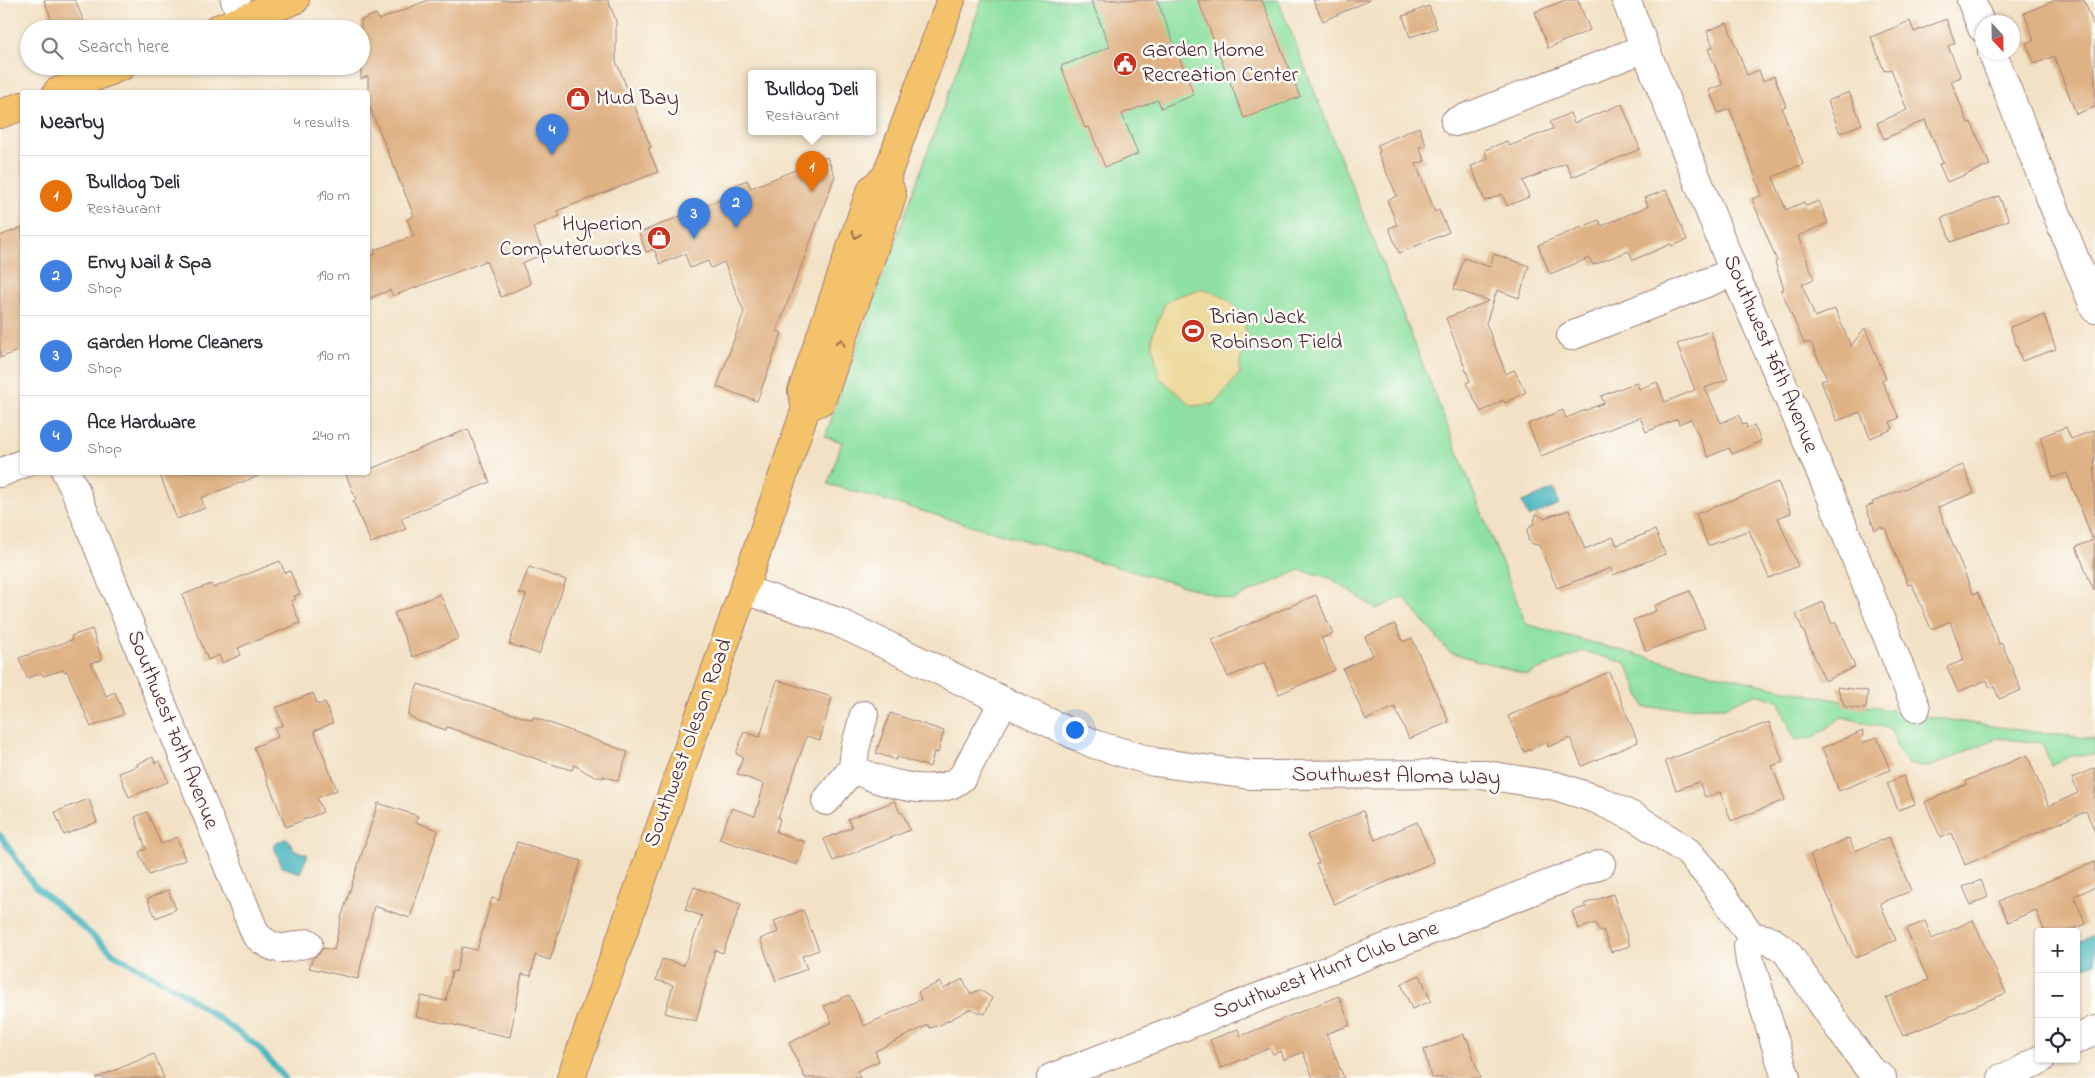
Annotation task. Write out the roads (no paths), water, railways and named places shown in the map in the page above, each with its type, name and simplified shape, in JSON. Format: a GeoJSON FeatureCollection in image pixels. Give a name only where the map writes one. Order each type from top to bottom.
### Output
{"type":"FeatureCollection","features":[{"type":"Feature","properties":{"kind":"main road"},"geometry":{"type":"LineString","coordinates":[[227,20],[239,9],[295,0]]}},
{"type":"Feature","properties":{"kind":"main road","name":"Southwest Oleson Road"},"geometry":{"type":"LineString","coordinates":[[571,1078],[653,843],[745,590],[806,408],[820,401],[892,196],[886,177],[951,0]]}},
{"type":"Feature","properties":{"kind":"main road"},"geometry":{"type":"LineString","coordinates":[[62,90],[100,75]]}},
{"type":"Feature","properties":{"kind":"main road"},"geometry":{"type":"LineString","coordinates":[[0,114],[20,107]]}},
{"type":"Feature","properties":{"kind":"street","name":"Southwest 76th Avenue"},"geometry":{"type":"LineString","coordinates":[[1626,0],[1734,272],[1830,494],[1916,708]]}},
{"type":"Feature","properties":{"kind":"street"},"geometry":{"type":"LineString","coordinates":[[1971,0],[1977,15]]}},
{"type":"Feature","properties":{"kind":"street"},"geometry":{"type":"LineString","coordinates":[[1455,122],[1645,48]]}},
{"type":"Feature","properties":{"kind":"street"},"geometry":{"type":"LineString","coordinates":[[1995,60],[2095,309]]}},
{"type":"Feature","properties":{"kind":"street"},"geometry":{"type":"LineString","coordinates":[[1571,336],[1734,272]]}},
{"type":"Feature","properties":{"kind":"street"},"geometry":{"type":"LineString","coordinates":[[0,473],[20,465]]}},
{"type":"Feature","properties":{"kind":"street","name":"Southwest 70th Avenue"},"geometry":{"type":"LineString","coordinates":[[68,475],[256,934],[268,946],[283,949],[308,943]]}},
{"type":"Feature","properties":{"kind":"street","name":"Southwest Aloma Way"},"geometry":{"type":"LineString","coordinates":[[745,590],[838,622],[1094,744],[1154,762],[1250,774],[1480,774],[1556,786],[1596,799],[1624,811],[1688,852],[1712,880],[1751,936]]}},
{"type":"Feature","properties":{"kind":"street"},"geometry":{"type":"LineString","coordinates":[[853,768],[876,780],[928,789],[941,789],[956,784],[963,776],[1004,701]]}},
{"type":"Feature","properties":{"kind":"street"},"geometry":{"type":"LineString","coordinates":[[826,801],[853,768],[855,749],[864,715]]}},
{"type":"Feature","properties":{"kind":"street","name":"Southwest Hunt Club Lane"},"geometry":{"type":"LineString","coordinates":[[1052,1078],[1602,864]]}},
{"type":"Feature","properties":{"kind":"street"},"geometry":{"type":"LineString","coordinates":[[1786,1078],[1750,962],[1748,946],[1751,936],[1770,940],[1786,951],[1870,1070],[1882,1078]]}},
{"type":"Feature","properties":{"kind":"street"},"geometry":{"type":"LineString","coordinates":[[2080,1038],[2095,1030]]}},
{"type":"Feature","properties":{"kind":"street"},"geometry":{"type":"LineString","coordinates":[[2002,1078],[2015,1074],[2035,1062]]}},
{"type":"Feature","properties":{"kind":"water"},"geometry":{"type":"Polygon","coordinates":[[[1554,489],[1559,504],[1528,517],[1522,502],[1554,489]]]}},
{"type":"Feature","properties":{"kind":"water"},"geometry":{"type":"Polygon","coordinates":[[[287,838],[295,850],[308,855],[300,873],[282,867],[273,845],[287,838]]]}},
{"type":"Feature","properties":{"kind":"water"},"geometry":{"type":"Polygon","coordinates":[[[2095,935],[2095,963],[2080,969],[2080,941],[2095,935]]]}},
{"type":"Feature","properties":{"kind":"waterway"},"geometry":{"type":"LineString","coordinates":[[0,835],[33,884],[114,954],[180,991],[257,1046],[285,1078]]}},
{"type":"Feature","properties":{"kind":"place","name":"Garden Home Recreation Center"},"geometry":{"type":"Point","coordinates":[1125,64]}},
{"type":"Feature","properties":{"kind":"place","name":"Mud Bay"},"geometry":{"type":"Point","coordinates":[578,99]}},
{"type":"Feature","properties":{"kind":"place","name":"Ace Hardware"},"geometry":{"type":"Point","coordinates":[552,155]}},
{"type":"Feature","properties":{"kind":"place","name":"Bulldog Deli"},"geometry":{"type":"Point","coordinates":[812,192]}},
{"type":"Feature","properties":{"kind":"place","name":"Envy Nail & Spa"},"geometry":{"type":"Point","coordinates":[736,228]}},
{"type":"Feature","properties":{"kind":"place","name":"Hyperion Computerworks"},"geometry":{"type":"Point","coordinates":[659,238]}},
{"type":"Feature","properties":{"kind":"place","name":"Garden Home Cleaners"},"geometry":{"type":"Point","coordinates":[694,239]}},
{"type":"Feature","properties":{"kind":"place","name":"Brian Jack Robinson Field"},"geometry":{"type":"Point","coordinates":[1193,331]}}]}
